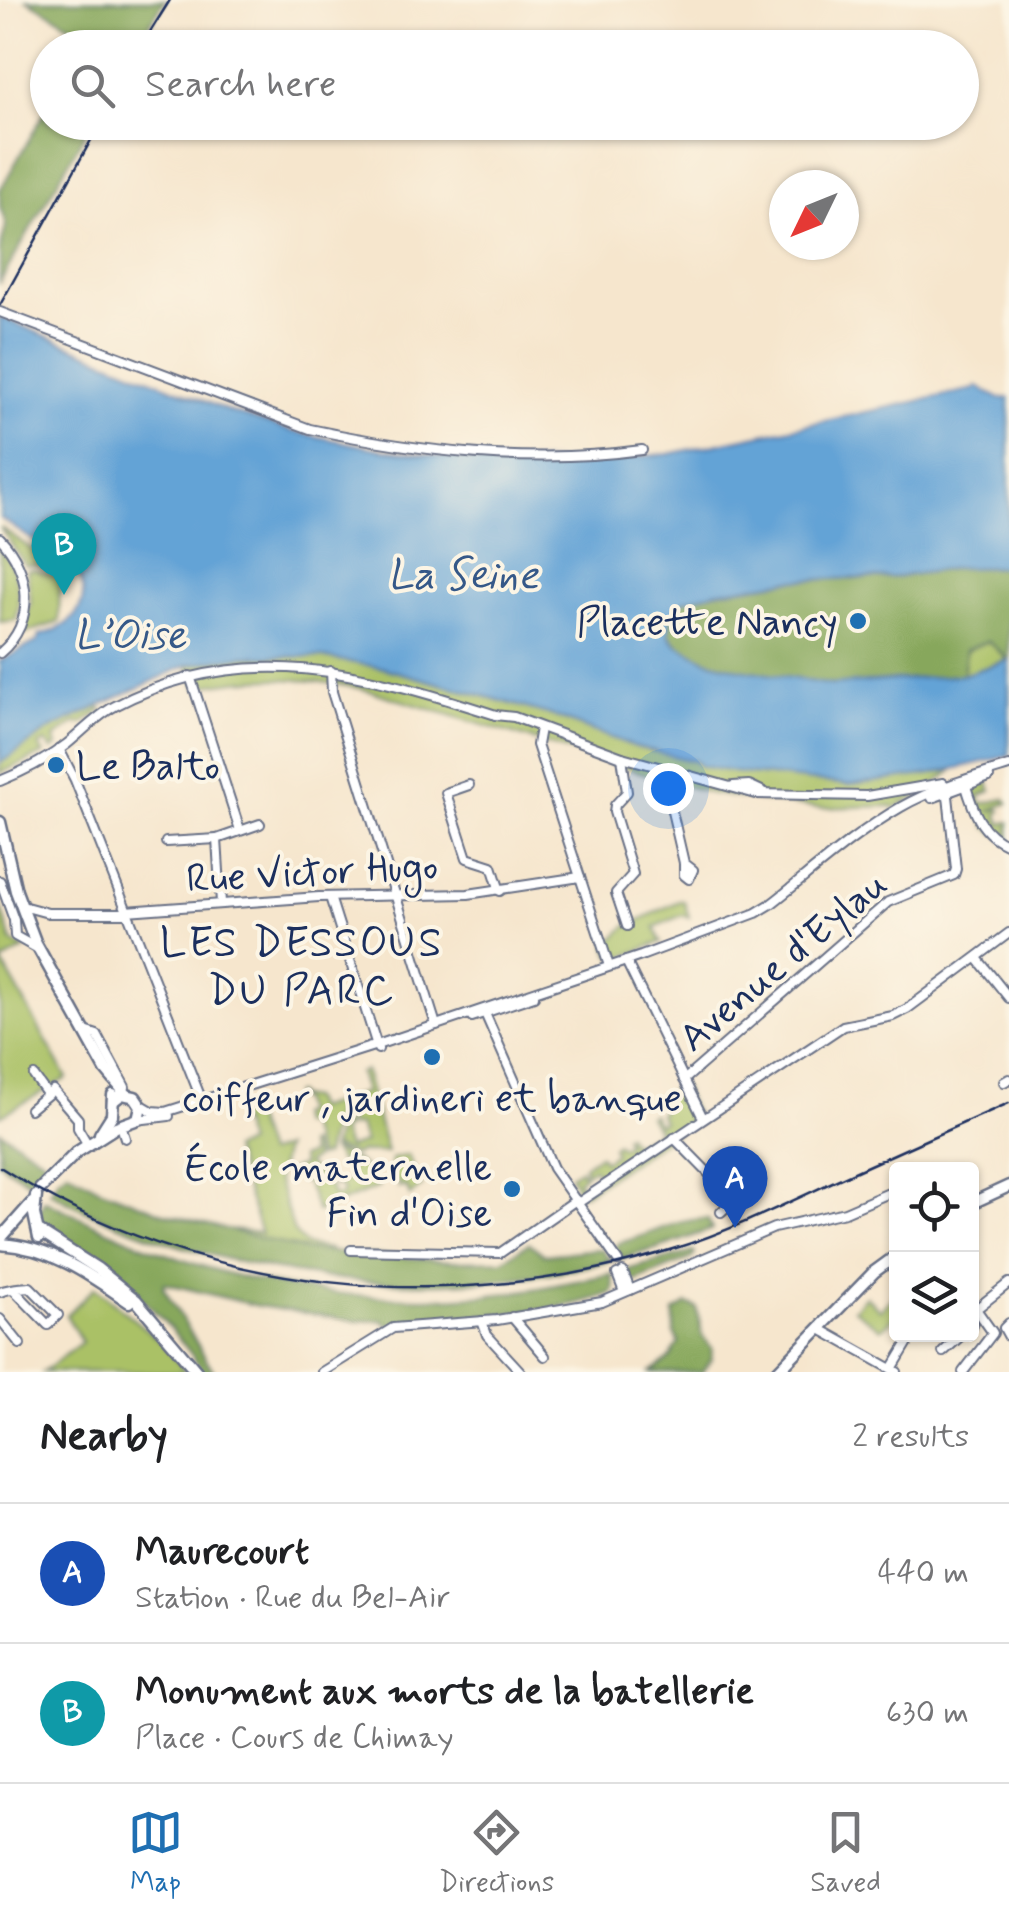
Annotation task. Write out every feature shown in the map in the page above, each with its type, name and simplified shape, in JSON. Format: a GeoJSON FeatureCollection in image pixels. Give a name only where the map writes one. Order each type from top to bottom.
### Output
{"type":"FeatureCollection","features":[{"type":"Feature","properties":{"kind":"main road"},"geometry":{"type":"LineString","coordinates":[[0,822],[18,896],[33,930],[106,1070],[140,1104],[136,1120],[124,1132],[91,1143],[66,1160],[40,1189]]}},
{"type":"Feature","properties":{"kind":"main road"},"geometry":{"type":"LineString","coordinates":[[10,860],[39,950],[64,992]]}},
{"type":"Feature","properties":{"kind":"main road"},"geometry":{"type":"LineString","coordinates":[[91,1143],[112,1116],[113,1100],[106,1070]]}},
{"type":"Feature","properties":{"kind":"main road"},"geometry":{"type":"LineString","coordinates":[[113,1100],[128,1094]]}},
{"type":"Feature","properties":{"kind":"main road"},"geometry":{"type":"LineString","coordinates":[[112,1116],[124,1132]]}},
{"type":"Feature","properties":{"kind":"main road"},"geometry":{"type":"LineString","coordinates":[[979,1200],[1009,1186]]}},
{"type":"Feature","properties":{"kind":"main road"},"geometry":{"type":"LineString","coordinates":[[0,1242],[36,1196],[36,1244],[28,1249]]}},
{"type":"Feature","properties":{"kind":"main road"},"geometry":{"type":"LineString","coordinates":[[20,1220],[30,1220],[116,1284],[168,1334],[197,1372]]}},
{"type":"Feature","properties":{"kind":"main road"},"geometry":{"type":"LineString","coordinates":[[10,1230],[14,1244]]}},
{"type":"Feature","properties":{"kind":"main road"},"geometry":{"type":"LineString","coordinates":[[0,1242],[46,1251],[84,1271],[168,1334]]}},
{"type":"Feature","properties":{"kind":"main road"},"geometry":{"type":"LineString","coordinates":[[777,1372],[889,1261]]}},
{"type":"Feature","properties":{"kind":"street"},"geometry":{"type":"LineString","coordinates":[[0,312],[287,422],[354,438],[495,456],[569,457],[642,450]]}},
{"type":"Feature","properties":{"kind":"street"},"geometry":{"type":"LineString","coordinates":[[0,538],[22,569],[26,597],[20,625],[0,653]]}},
{"type":"Feature","properties":{"kind":"street"},"geometry":{"type":"LineString","coordinates":[[2,782],[59,749],[113,707],[190,676],[246,666],[330,671],[415,691],[510,722],[529,724],[622,757],[748,792],[889,794],[966,783],[1009,768]]}},
{"type":"Feature","properties":{"kind":"street"},"geometry":{"type":"LineString","coordinates":[[330,671],[330,687],[437,1027]]}},
{"type":"Feature","properties":{"kind":"street"},"geometry":{"type":"LineString","coordinates":[[190,676],[240,830]]}},
{"type":"Feature","properties":{"kind":"street"},"geometry":{"type":"LineString","coordinates":[[540,728],[537,746],[580,877],[604,968]]}},
{"type":"Feature","properties":{"kind":"street"},"geometry":{"type":"LineString","coordinates":[[59,749],[203,1102]]}},
{"type":"Feature","properties":{"kind":"street"},"geometry":{"type":"LineString","coordinates":[[622,757],[628,792],[617,802],[614,812],[633,872],[616,893],[626,926]]}},
{"type":"Feature","properties":{"kind":"street"},"geometry":{"type":"LineString","coordinates":[[678,773],[671,806],[684,863]]}},
{"type":"Feature","properties":{"kind":"street"},"geometry":{"type":"LineString","coordinates":[[966,783],[980,822],[994,838],[1009,845]]}},
{"type":"Feature","properties":{"kind":"street","name":"Rue Victor Hugo"},"geometry":{"type":"LineString","coordinates":[[469,785],[446,793],[467,858],[492,866],[500,891]]}},
{"type":"Feature","properties":{"kind":"street"},"geometry":{"type":"LineString","coordinates":[[140,1104],[152,1111],[165,1112],[299,1075],[626,961],[771,904],[856,837],[940,788]]}},
{"type":"Feature","properties":{"kind":"street"},"geometry":{"type":"LineString","coordinates":[[895,812],[940,788]]}},
{"type":"Feature","properties":{"kind":"street","name":"Avenue d'Eylau"},"geometry":{"type":"LineString","coordinates":[[684,1080],[888,902],[952,877],[956,870],[940,788]]}},
{"type":"Feature","properties":{"kind":"street"},"geometry":{"type":"LineString","coordinates":[[166,842],[217,839],[260,824]]}},
{"type":"Feature","properties":{"kind":"street"},"geometry":{"type":"LineString","coordinates":[[217,839],[221,903]]}},
{"type":"Feature","properties":{"kind":"street","name":"Rue Victor Hugo"},"geometry":{"type":"LineString","coordinates":[[26,906],[48,913],[126,912],[221,903],[500,891],[580,877]]}},
{"type":"Feature","properties":{"kind":"street"},"geometry":{"type":"LineString","coordinates":[[0,881],[14,920],[15,936],[39,950]]}},
{"type":"Feature","properties":{"kind":"street"},"geometry":{"type":"LineString","coordinates":[[330,897],[378,1047]]}},
{"type":"Feature","properties":{"kind":"street"},"geometry":{"type":"LineString","coordinates":[[25,942],[37,918],[48,913]]}},
{"type":"Feature","properties":{"kind":"street"},"geometry":{"type":"LineString","coordinates":[[351,1250],[500,1253],[843,1026],[908,1010],[1009,933]]}},
{"type":"Feature","properties":{"kind":"street"},"geometry":{"type":"LineString","coordinates":[[977,958],[1009,998]]}},
{"type":"Feature","properties":{"kind":"street"},"geometry":{"type":"LineString","coordinates":[[626,961],[703,1118]]}},
{"type":"Feature","properties":{"kind":"street"},"geometry":{"type":"LineString","coordinates":[[484,1011],[551,1163],[616,1262]]}},
{"type":"Feature","properties":{"kind":"street"},"geometry":{"type":"LineString","coordinates":[[85,1031],[97,1035],[128,1094]]}},
{"type":"Feature","properties":{"kind":"street"},"geometry":{"type":"LineString","coordinates":[[34,1076],[47,1094]]}},
{"type":"Feature","properties":{"kind":"street"},"geometry":{"type":"LineString","coordinates":[[30,1109],[53,1090],[78,1118],[78,1128],[91,1143]]}},
{"type":"Feature","properties":{"kind":"street"},"geometry":{"type":"LineString","coordinates":[[136,1120],[168,1121],[203,1102]]}},
{"type":"Feature","properties":{"kind":"street"},"geometry":{"type":"LineString","coordinates":[[674,1138],[732,1197],[732,1203],[721,1212]]}},
{"type":"Feature","properties":{"kind":"street"},"geometry":{"type":"LineString","coordinates":[[322,1372],[393,1328],[482,1321],[597,1304],[774,1228],[845,1212],[889,1193]]}},
{"type":"Feature","properties":{"kind":"street"},"geometry":{"type":"LineString","coordinates":[[620,1273],[631,1289]]}},
{"type":"Feature","properties":{"kind":"street"},"geometry":{"type":"LineString","coordinates":[[963,1372],[993,1334],[976,1309],[1009,1283]]}},
{"type":"Feature","properties":{"kind":"street"},"geometry":{"type":"LineString","coordinates":[[0,1292],[13,1289],[30,1287],[58,1315],[48,1325],[13,1289]]}},
{"type":"Feature","properties":{"kind":"street"},"geometry":{"type":"LineString","coordinates":[[512,1317],[546,1356]]}},
{"type":"Feature","properties":{"kind":"street"},"geometry":{"type":"LineString","coordinates":[[0,1319],[20,1344]]}},
{"type":"Feature","properties":{"kind":"street"},"geometry":{"type":"LineString","coordinates":[[482,1321],[488,1335],[521,1372]]}},
{"type":"Feature","properties":{"kind":"street"},"geometry":{"type":"LineString","coordinates":[[1009,1323],[1004,1330],[1009,1337]]}},
{"type":"Feature","properties":{"kind":"street"},"geometry":{"type":"LineString","coordinates":[[820,1329],[890,1370],[908,1342]]}},
{"type":"Feature","properties":{"kind":"street"},"geometry":{"type":"LineString","coordinates":[[943,1352],[953,1342]]}},
{"type":"Feature","properties":{"kind":"green space"},"geometry":{"type":"Polygon","coordinates":[[[27,0],[165,0],[146,30],[80,30],[27,0]]]}},
{"type":"Feature","properties":{"kind":"green space"},"geometry":{"type":"Polygon","coordinates":[[[30,138],[81,140],[0,282],[0,250],[6,226],[0,190],[30,138]]]}},
{"type":"Feature","properties":{"kind":"green space"},"geometry":{"type":"Polygon","coordinates":[[[0,527],[61,570],[61,574],[25,565],[0,527]]]}},
{"type":"Feature","properties":{"kind":"green space"},"geometry":{"type":"Polygon","coordinates":[[[0,548],[14,573],[19,600],[16,620],[0,622],[0,548]]]}},
{"type":"Feature","properties":{"kind":"green space"},"geometry":{"type":"Polygon","coordinates":[[[1009,567],[1009,660],[988,641],[966,650],[963,675],[863,685],[791,681],[720,665],[681,647],[669,635],[674,611],[683,601],[697,595],[791,580],[896,577],[955,568],[1009,567]]]}},
{"type":"Feature","properties":{"kind":"green space"},"geometry":{"type":"Polygon","coordinates":[[[27,570],[60,578],[59,622],[26,633],[23,632],[31,602],[27,570]]]}},
{"type":"Feature","properties":{"kind":"green space"},"geometry":{"type":"Polygon","coordinates":[[[989,641],[1007,660],[963,675],[966,650],[989,641]]]}},
{"type":"Feature","properties":{"kind":"green space"},"geometry":{"type":"Polygon","coordinates":[[[242,656],[321,657],[384,668],[548,714],[633,746],[734,772],[850,785],[953,770],[922,794],[894,808],[818,808],[713,794],[363,689],[280,679],[197,687],[187,665],[242,656]]]}},
{"type":"Feature","properties":{"kind":"green space"},"geometry":{"type":"Polygon","coordinates":[[[100,706],[102,710],[55,738],[57,746],[52,750],[46,742],[39,746],[44,754],[0,773],[0,763],[52,728],[100,706]]]}},
{"type":"Feature","properties":{"kind":"green space"},"geometry":{"type":"Polygon","coordinates":[[[988,782],[991,791],[979,796],[981,804],[1005,799],[1008,803],[989,811],[998,809],[1001,824],[1009,822],[1009,842],[987,828],[970,790],[988,782]]]}},
{"type":"Feature","properties":{"kind":"green space"},"geometry":{"type":"Polygon","coordinates":[[[684,901],[689,917],[682,915],[655,927],[661,942],[625,956],[611,956],[607,945],[627,926],[684,901]]]}},
{"type":"Feature","properties":{"kind":"green space"},"geometry":{"type":"Polygon","coordinates":[[[0,902],[12,942],[24,949],[2,962],[67,1078],[0,1116],[0,902]]]}},
{"type":"Feature","properties":{"kind":"green space"},"geometry":{"type":"Polygon","coordinates":[[[365,1071],[387,1152],[355,1155],[332,1147],[336,1132],[345,1122],[347,1128],[341,1131],[347,1148],[364,1143],[359,1125],[351,1127],[341,1100],[365,1092],[359,1073],[365,1071]]]}},
{"type":"Feature","properties":{"kind":"green space"},"geometry":{"type":"Polygon","coordinates":[[[680,1082],[695,1114],[690,1123],[584,1194],[578,1193],[570,1175],[580,1169],[584,1175],[577,1180],[582,1187],[599,1175],[594,1168],[586,1173],[584,1166],[599,1155],[604,1161],[615,1153],[612,1147],[616,1143],[621,1147],[627,1143],[627,1135],[634,1144],[658,1131],[649,1116],[652,1114],[658,1124],[663,1121],[659,1113],[663,1110],[656,1097],[677,1088],[680,1082]]]}},
{"type":"Feature","properties":{"kind":"green space"},"geometry":{"type":"Polygon","coordinates":[[[295,1093],[311,1099],[315,1109],[337,1102],[325,1155],[318,1157],[307,1125],[300,1125],[297,1115],[303,1112],[295,1093]]]}},
{"type":"Feature","properties":{"kind":"green space"},"geometry":{"type":"Polygon","coordinates":[[[251,1109],[266,1154],[284,1148],[277,1179],[294,1232],[306,1245],[330,1252],[231,1233],[261,1233],[232,1149],[247,1144],[238,1115],[251,1109]]]}},
{"type":"Feature","properties":{"kind":"green space"},"geometry":{"type":"Polygon","coordinates":[[[0,1131],[49,1163],[32,1184],[0,1163],[0,1131]]]}},
{"type":"Feature","properties":{"kind":"green space"},"geometry":{"type":"Polygon","coordinates":[[[310,1144],[315,1158],[307,1163],[333,1196],[340,1196],[343,1191],[332,1185],[352,1178],[346,1160],[339,1162],[332,1150],[360,1164],[379,1187],[317,1212],[306,1181],[301,1182],[299,1176],[288,1178],[290,1170],[302,1165],[300,1158],[310,1155],[310,1144]]]}},
{"type":"Feature","properties":{"kind":"green space"},"geometry":{"type":"Polygon","coordinates":[[[408,1155],[422,1186],[410,1196],[406,1186],[399,1188],[399,1182],[390,1177],[391,1159],[408,1155]]]}},
{"type":"Feature","properties":{"kind":"green space"},"geometry":{"type":"Polygon","coordinates":[[[68,1171],[99,1188],[164,1213],[306,1250],[452,1261],[503,1260],[529,1243],[545,1255],[596,1249],[603,1250],[608,1259],[621,1255],[615,1247],[618,1243],[674,1224],[708,1219],[712,1229],[582,1268],[516,1278],[449,1283],[315,1276],[183,1247],[98,1216],[50,1192],[58,1178],[68,1171]]]}},
{"type":"Feature","properties":{"kind":"green space"},"geometry":{"type":"Polygon","coordinates":[[[44,1200],[169,1255],[290,1287],[374,1297],[458,1297],[527,1290],[612,1274],[614,1288],[612,1293],[557,1307],[386,1325],[383,1320],[358,1321],[258,1306],[164,1283],[214,1372],[204,1372],[137,1295],[106,1269],[46,1230],[38,1214],[44,1200]]]}},
{"type":"Feature","properties":{"kind":"green space"},"geometry":{"type":"Polygon","coordinates":[[[693,1252],[692,1258],[636,1281],[629,1279],[627,1270],[693,1252]]]}},
{"type":"Feature","properties":{"kind":"green space"},"geometry":{"type":"Polygon","coordinates":[[[95,1287],[161,1342],[186,1372],[43,1372],[82,1342],[66,1315],[95,1287]]]}},
{"type":"Feature","properties":{"kind":"green space"},"geometry":{"type":"Polygon","coordinates":[[[866,1296],[880,1310],[889,1300],[889,1322],[881,1329],[854,1309],[866,1296]]]}},
{"type":"Feature","properties":{"kind":"green space"},"geometry":{"type":"Polygon","coordinates":[[[687,1304],[697,1308],[702,1335],[712,1349],[711,1359],[702,1372],[650,1372],[670,1358],[679,1342],[674,1334],[674,1312],[687,1304]]]}},
{"type":"Feature","properties":{"kind":"water","name":"La Seine"},"geometry":{"type":"Polygon","coordinates":[[[0,317],[231,412],[294,432],[384,450],[480,461],[566,462],[669,454],[977,386],[1000,399],[1009,398],[1009,567],[955,568],[896,577],[791,580],[717,591],[683,601],[671,616],[669,635],[676,644],[706,660],[831,685],[963,675],[1009,660],[1009,756],[932,774],[850,785],[734,772],[700,766],[695,761],[633,746],[548,714],[384,668],[321,657],[242,656],[187,665],[52,728],[0,763],[0,661],[73,618],[83,598],[83,588],[70,565],[0,518],[0,317]]]}},
{"type":"Feature","properties":{"kind":"railway"},"geometry":{"type":"LineString","coordinates":[[151,30],[170,0]]}},
{"type":"Feature","properties":{"kind":"railway"},"geometry":{"type":"LineString","coordinates":[[0,305],[91,140]]}},
{"type":"Feature","properties":{"kind":"railway"},"geometry":{"type":"LineString","coordinates":[[0,1167],[77,1210],[158,1244],[242,1268],[329,1282],[417,1287],[505,1283],[591,1270],[676,1248],[764,1214],[1009,1103]]}},
{"type":"Feature","properties":{"kind":"place","name":"Monument aux morts de la batellerie"},"geometry":{"type":"Point","coordinates":[64,595]}},
{"type":"Feature","properties":{"kind":"place","name":"Placette Nancy"},"geometry":{"type":"Point","coordinates":[858,621]}},
{"type":"Feature","properties":{"kind":"place","name":"Le Balto"},"geometry":{"type":"Point","coordinates":[56,765]}},
{"type":"Feature","properties":{"kind":"place","name":"coiffeur , jardineri et banque"},"geometry":{"type":"Point","coordinates":[432,1057]}},
{"type":"Feature","properties":{"kind":"place","name":"École maternelle Fin d'Oise"},"geometry":{"type":"Point","coordinates":[512,1189]}},
{"type":"Feature","properties":{"kind":"place","name":"Maurecourt"},"geometry":{"type":"Point","coordinates":[735,1228]}},
{"type":"Feature","properties":{"kind":"district","name":"LES DESSOUS DU PARC"},"geometry":{"type":"Point","coordinates":[302,965]}},
{"type":"Feature","properties":{"kind":"water label","name":"L’Oise"},"geometry":{"type":"Point","coordinates":[130,633]}}]}
